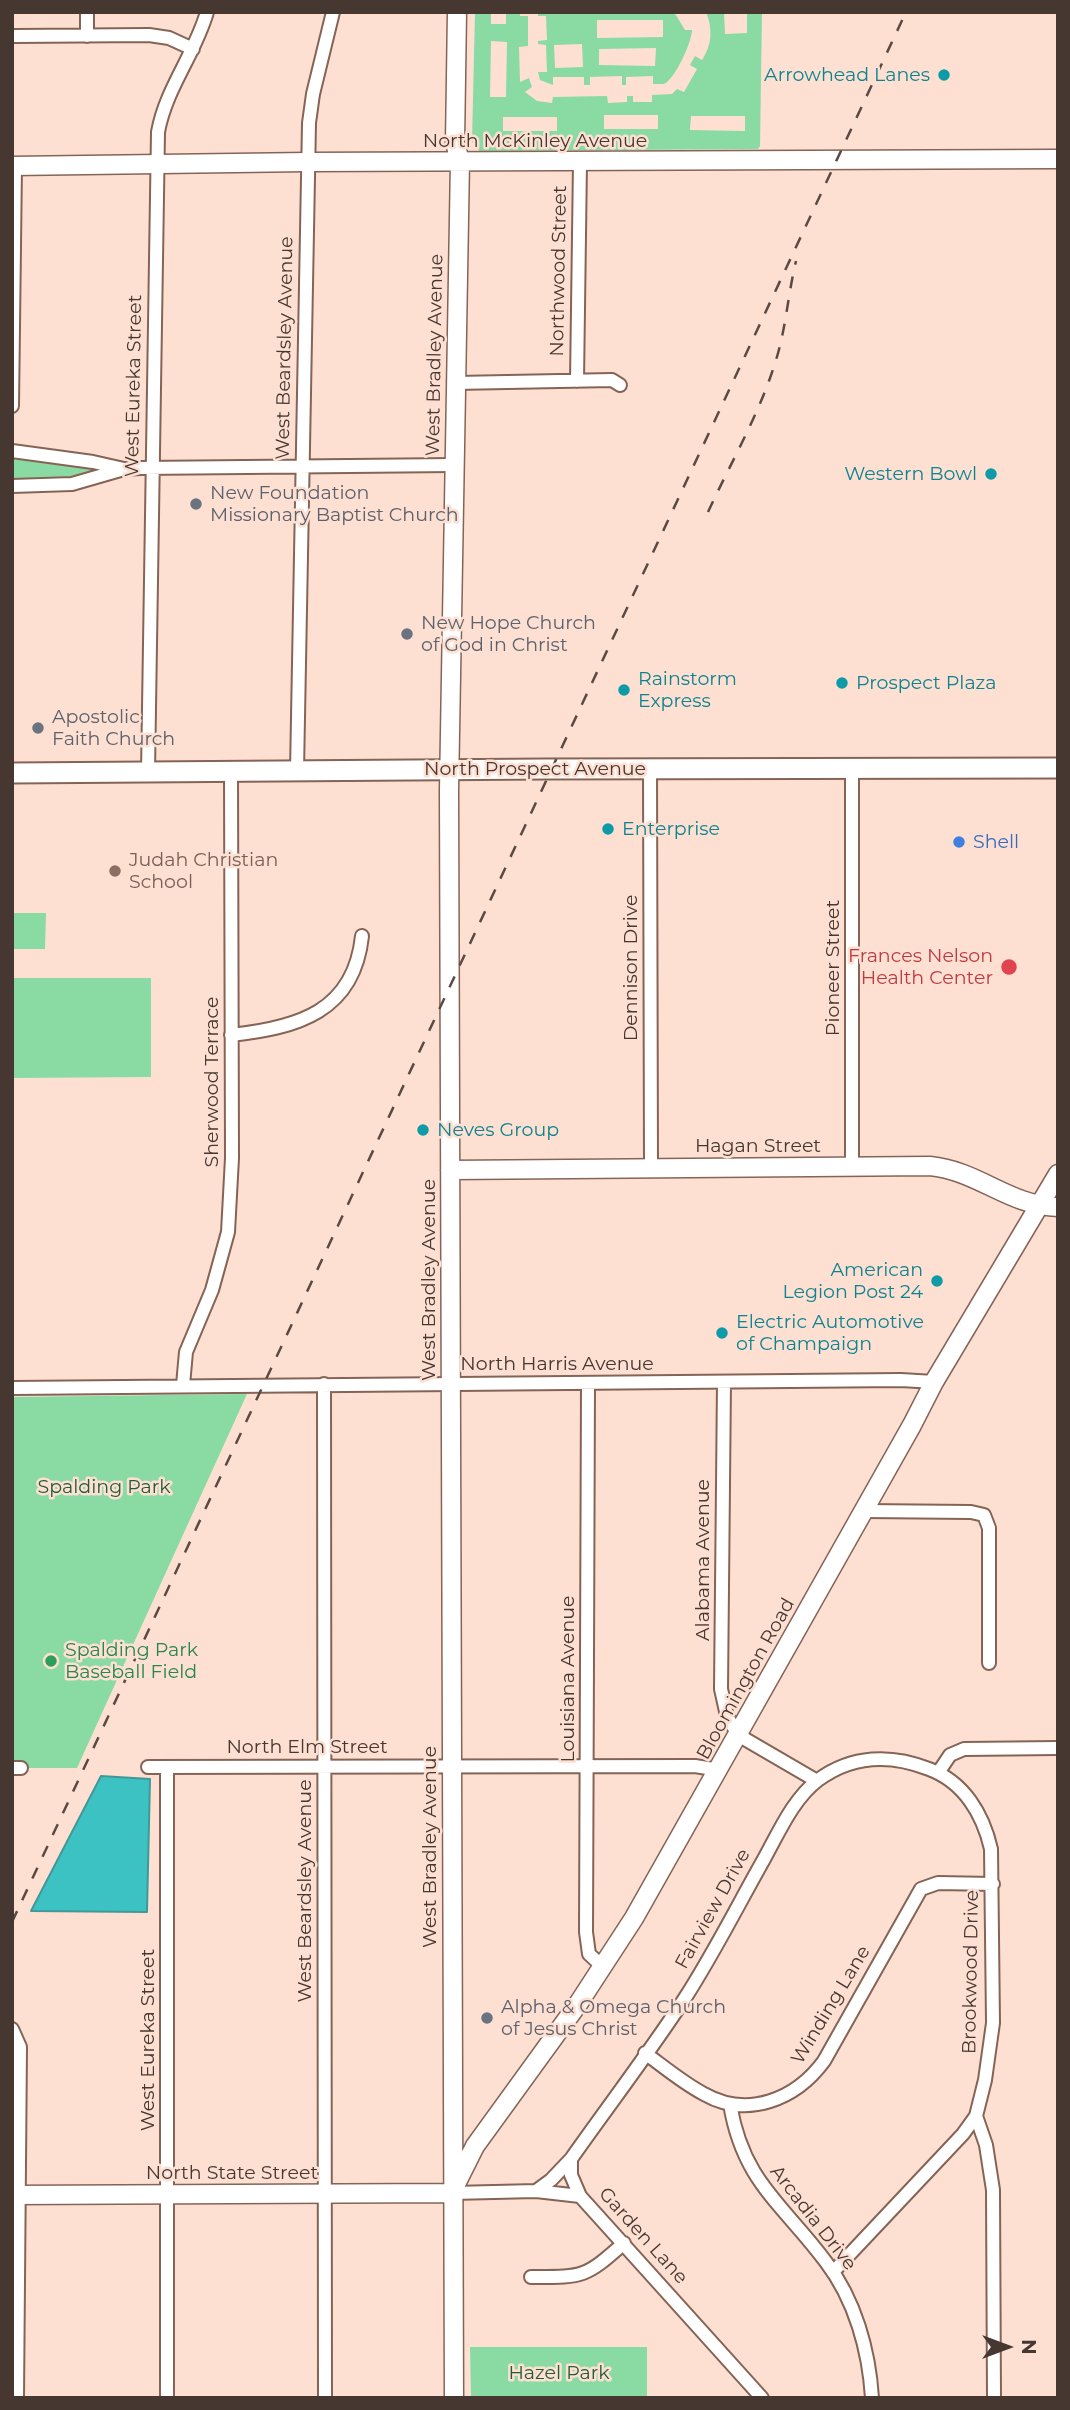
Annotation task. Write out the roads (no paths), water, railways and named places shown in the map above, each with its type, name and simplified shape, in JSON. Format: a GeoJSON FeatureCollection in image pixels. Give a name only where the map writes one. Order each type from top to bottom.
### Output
{"type":"FeatureCollection","features":[{"type":"Feature","properties":{"kind":"main road","name":"West Bradley Avenue"},"geometry":{"type":"LineString","coordinates":[[454,2398],[449,769],[460,162],[455,143],[457,12]]}},
{"type":"Feature","properties":{"kind":"main road","name":"West Bradley Avenue"},"geometry":{"type":"LineString","coordinates":[[460,162],[467,143],[469,12]]}},
{"type":"Feature","properties":{"kind":"main road","name":"North McKinley Avenue"},"geometry":{"type":"LineString","coordinates":[[13,166],[1058,159]]}},
{"type":"Feature","properties":{"kind":"main road","name":"North Prospect Avenue"},"geometry":{"type":"LineString","coordinates":[[12,773],[1053,766]]}},
{"type":"Feature","properties":{"kind":"main road","name":"Hagan Street"},"geometry":{"type":"LineString","coordinates":[[450,1170],[947,1168],[962,1172],[1022,1201],[1038,1206],[1058,1207]]}},
{"type":"Feature","properties":{"kind":"main road","name":"Bloomington Road"},"geometry":{"type":"LineString","coordinates":[[452,2193],[465,2162],[603,1967],[634,1918],[934,1382],[955,1351],[1058,1174]]}},
{"type":"Feature","properties":{"kind":"main road","name":"North State Street"},"geometry":{"type":"LineString","coordinates":[[15,2195],[452,2193]]}},
{"type":"Feature","properties":{"kind":"street"},"geometry":{"type":"LineString","coordinates":[[87,12],[87,36]]}},
{"type":"Feature","properties":{"kind":"street","name":"West Eureka Street"},"geometry":{"type":"LineString","coordinates":[[148,772],[158,132],[161,116],[177,77],[201,34],[207,12]]}},
{"type":"Feature","properties":{"kind":"street","name":"West Beardsley Avenue"},"geometry":{"type":"LineString","coordinates":[[297,771],[309,123],[313,94],[333,12]]}},
{"type":"Feature","properties":{"kind":"street"},"geometry":{"type":"LineString","coordinates":[[14,36],[162,36],[192,49]]}},
{"type":"Feature","properties":{"kind":"street","name":"Northwood Street"},"geometry":{"type":"LineString","coordinates":[[577,381],[580,162]]}},
{"type":"Feature","properties":{"kind":"street"},"geometry":{"type":"LineString","coordinates":[[12,406],[13,166]]}},
{"type":"Feature","properties":{"kind":"street"},"geometry":{"type":"LineString","coordinates":[[455,383],[611,380],[620,384]]}},
{"type":"Feature","properties":{"kind":"street"},"geometry":{"type":"LineString","coordinates":[[12,451],[124,469],[454,465]]}},
{"type":"Feature","properties":{"kind":"street"},"geometry":{"type":"LineString","coordinates":[[12,486],[72,484],[124,469]]}},
{"type":"Feature","properties":{"kind":"street","name":"Dennison Drive"},"geometry":{"type":"LineString","coordinates":[[650,769],[651,1168]]}},
{"type":"Feature","properties":{"kind":"street","name":"Pioneer Street"},"geometry":{"type":"LineString","coordinates":[[852,769],[852,1167]]}},
{"type":"Feature","properties":{"kind":"street","name":"Sherwood Terrace"},"geometry":{"type":"LineString","coordinates":[[183,1385],[187,1352],[212,1290],[228,1232],[232,1158],[231,771]]}},
{"type":"Feature","properties":{"kind":"street"},"geometry":{"type":"LineString","coordinates":[[231,1035],[287,1026],[320,1010],[343,990],[353,976],[360,958],[362,936]]}},
{"type":"Feature","properties":{"kind":"street","name":"North Harris Avenue"},"geometry":{"type":"LineString","coordinates":[[12,1388],[901,1380],[934,1382]]}},
{"type":"Feature","properties":{"kind":"street","name":"Alabama Avenue"},"geometry":{"type":"LineString","coordinates":[[724,1382],[721,1689],[727,1716],[738,1735]]}},
{"type":"Feature","properties":{"kind":"street","name":"Louisiana Avenue"},"geometry":{"type":"LineString","coordinates":[[588,1383],[586,1946],[593,1960],[603,1967]]}},
{"type":"Feature","properties":{"kind":"street","name":"West Beardsley Avenue"},"geometry":{"type":"LineString","coordinates":[[324,1384],[325,2398]]}},
{"type":"Feature","properties":{"kind":"street"},"geometry":{"type":"LineString","coordinates":[[864,1511],[971,1512],[984,1515],[989,1528],[989,1663]]}},
{"type":"Feature","properties":{"kind":"street"},"geometry":{"type":"LineString","coordinates":[[738,1735],[817,1781]]}},
{"type":"Feature","properties":{"kind":"street"},"geometry":{"type":"LineString","coordinates":[[938,1773],[950,1755],[964,1749],[1058,1748]]}},
{"type":"Feature","properties":{"kind":"street","name":"Brookwood Drive"},"geometry":{"type":"LineString","coordinates":[[817,1781],[845,1765],[875,1758],[907,1760],[938,1773],[967,1797],[983,1822],[991,1849],[993,1884],[993,2023],[985,2080],[976,2116]]}},
{"type":"Feature","properties":{"kind":"street","name":"North Elm Street"},"geometry":{"type":"LineString","coordinates":[[148,1767],[695,1766],[719,1770]]}},
{"type":"Feature","properties":{"kind":"street","name":"West Eureka Street"},"geometry":{"type":"LineString","coordinates":[[167,1767],[167,2398]]}},
{"type":"Feature","properties":{"kind":"street","name":"Fairview Drive"},"geometry":{"type":"LineString","coordinates":[[536,2191],[571,2159],[685,1998],[793,1808],[817,1781]]}},
{"type":"Feature","properties":{"kind":"street","name":"Winding Lane"},"geometry":{"type":"LineString","coordinates":[[645,2053],[704,2095],[730,2104],[774,2101],[796,2090],[814,2075],[824,2061],[921,1889],[937,1883],[993,1884]]}},
{"type":"Feature","properties":{"kind":"street"},"geometry":{"type":"LineString","coordinates":[[12,2029],[20,2047],[15,2195],[18,2398]]}},
{"type":"Feature","properties":{"kind":"street","name":"Arcadia Drive"},"geometry":{"type":"LineString","coordinates":[[730,2104],[738,2141],[758,2180],[833,2272],[851,2307],[868,2360],[872,2398]]}},
{"type":"Feature","properties":{"kind":"street"},"geometry":{"type":"LineString","coordinates":[[833,2272],[963,2134],[976,2116]]}},
{"type":"Feature","properties":{"kind":"street"},"geometry":{"type":"LineString","coordinates":[[976,2116],[986,2145],[993,2190],[994,2398]]}},
{"type":"Feature","properties":{"kind":"street"},"geometry":{"type":"LineString","coordinates":[[571,2159],[571,2175],[580,2196]]}},
{"type":"Feature","properties":{"kind":"street","name":"Garden Lane"},"geometry":{"type":"LineString","coordinates":[[452,2193],[536,2191],[580,2196],[757,2396]]}},
{"type":"Feature","properties":{"kind":"street"},"geometry":{"type":"LineString","coordinates":[[531,2277],[581,2275],[601,2263],[624,2243]]}},
{"type":"Feature","properties":{"kind":"water"},"geometry":{"type":"Polygon","coordinates":[[[101,1776],[150,1779],[147,1912],[31,1911],[101,1776]]]}},
{"type":"Feature","properties":{"kind":"railway"},"geometry":{"type":"LineString","coordinates":[[12,1922],[906,12]]}},
{"type":"Feature","properties":{"kind":"railway"},"geometry":{"type":"LineString","coordinates":[[708,512],[754,418],[769,380],[782,336],[796,261]]}},
{"type":"Feature","properties":{"kind":"place","name":"Arrowhead Lanes"},"geometry":{"type":"Point","coordinates":[944,75]}},
{"type":"Feature","properties":{"kind":"place","name":"Western Bowl"},"geometry":{"type":"Point","coordinates":[991,474]}},
{"type":"Feature","properties":{"kind":"place","name":"New Foundation Missionary Baptist Church"},"geometry":{"type":"Point","coordinates":[196,504]}},
{"type":"Feature","properties":{"kind":"place","name":"New Hope Church of God in Christ"},"geometry":{"type":"Point","coordinates":[407,634]}},
{"type":"Feature","properties":{"kind":"place","name":"Prospect Plaza"},"geometry":{"type":"Point","coordinates":[842,683]}},
{"type":"Feature","properties":{"kind":"place","name":"Rainstorm Express"},"geometry":{"type":"Point","coordinates":[624,690]}},
{"type":"Feature","properties":{"kind":"place","name":"Apostolic Faith Church"},"geometry":{"type":"Point","coordinates":[38,728]}},
{"type":"Feature","properties":{"kind":"place","name":"Enterprise"},"geometry":{"type":"Point","coordinates":[608,829]}},
{"type":"Feature","properties":{"kind":"place","name":"Shell"},"geometry":{"type":"Point","coordinates":[959,842]}},
{"type":"Feature","properties":{"kind":"place","name":"Judah Christian School"},"geometry":{"type":"Point","coordinates":[115,871]}},
{"type":"Feature","properties":{"kind":"place","name":"Frances Nelson Health Center"},"geometry":{"type":"Point","coordinates":[1009,967]}},
{"type":"Feature","properties":{"kind":"place","name":"Neves Group"},"geometry":{"type":"Point","coordinates":[423,1130]}},
{"type":"Feature","properties":{"kind":"place","name":"American Legion Post 24"},"geometry":{"type":"Point","coordinates":[937,1281]}},
{"type":"Feature","properties":{"kind":"place","name":"Electric Automotive of Champaign"},"geometry":{"type":"Point","coordinates":[722,1333]}},
{"type":"Feature","properties":{"kind":"place","name":"Spalding Park Baseball Field"},"geometry":{"type":"Point","coordinates":[51,1661]}},
{"type":"Feature","properties":{"kind":"place","name":"Alpha & Omega Church of Jesus Christ"},"geometry":{"type":"Point","coordinates":[487,2018]}},
{"type":"Feature","properties":{"kind":"park label","name":"Spalding Park"},"geometry":{"type":"Point","coordinates":[104,1487]}},
{"type":"Feature","properties":{"kind":"park label","name":"Hazel Park"},"geometry":{"type":"Point","coordinates":[559,2373]}}]}
